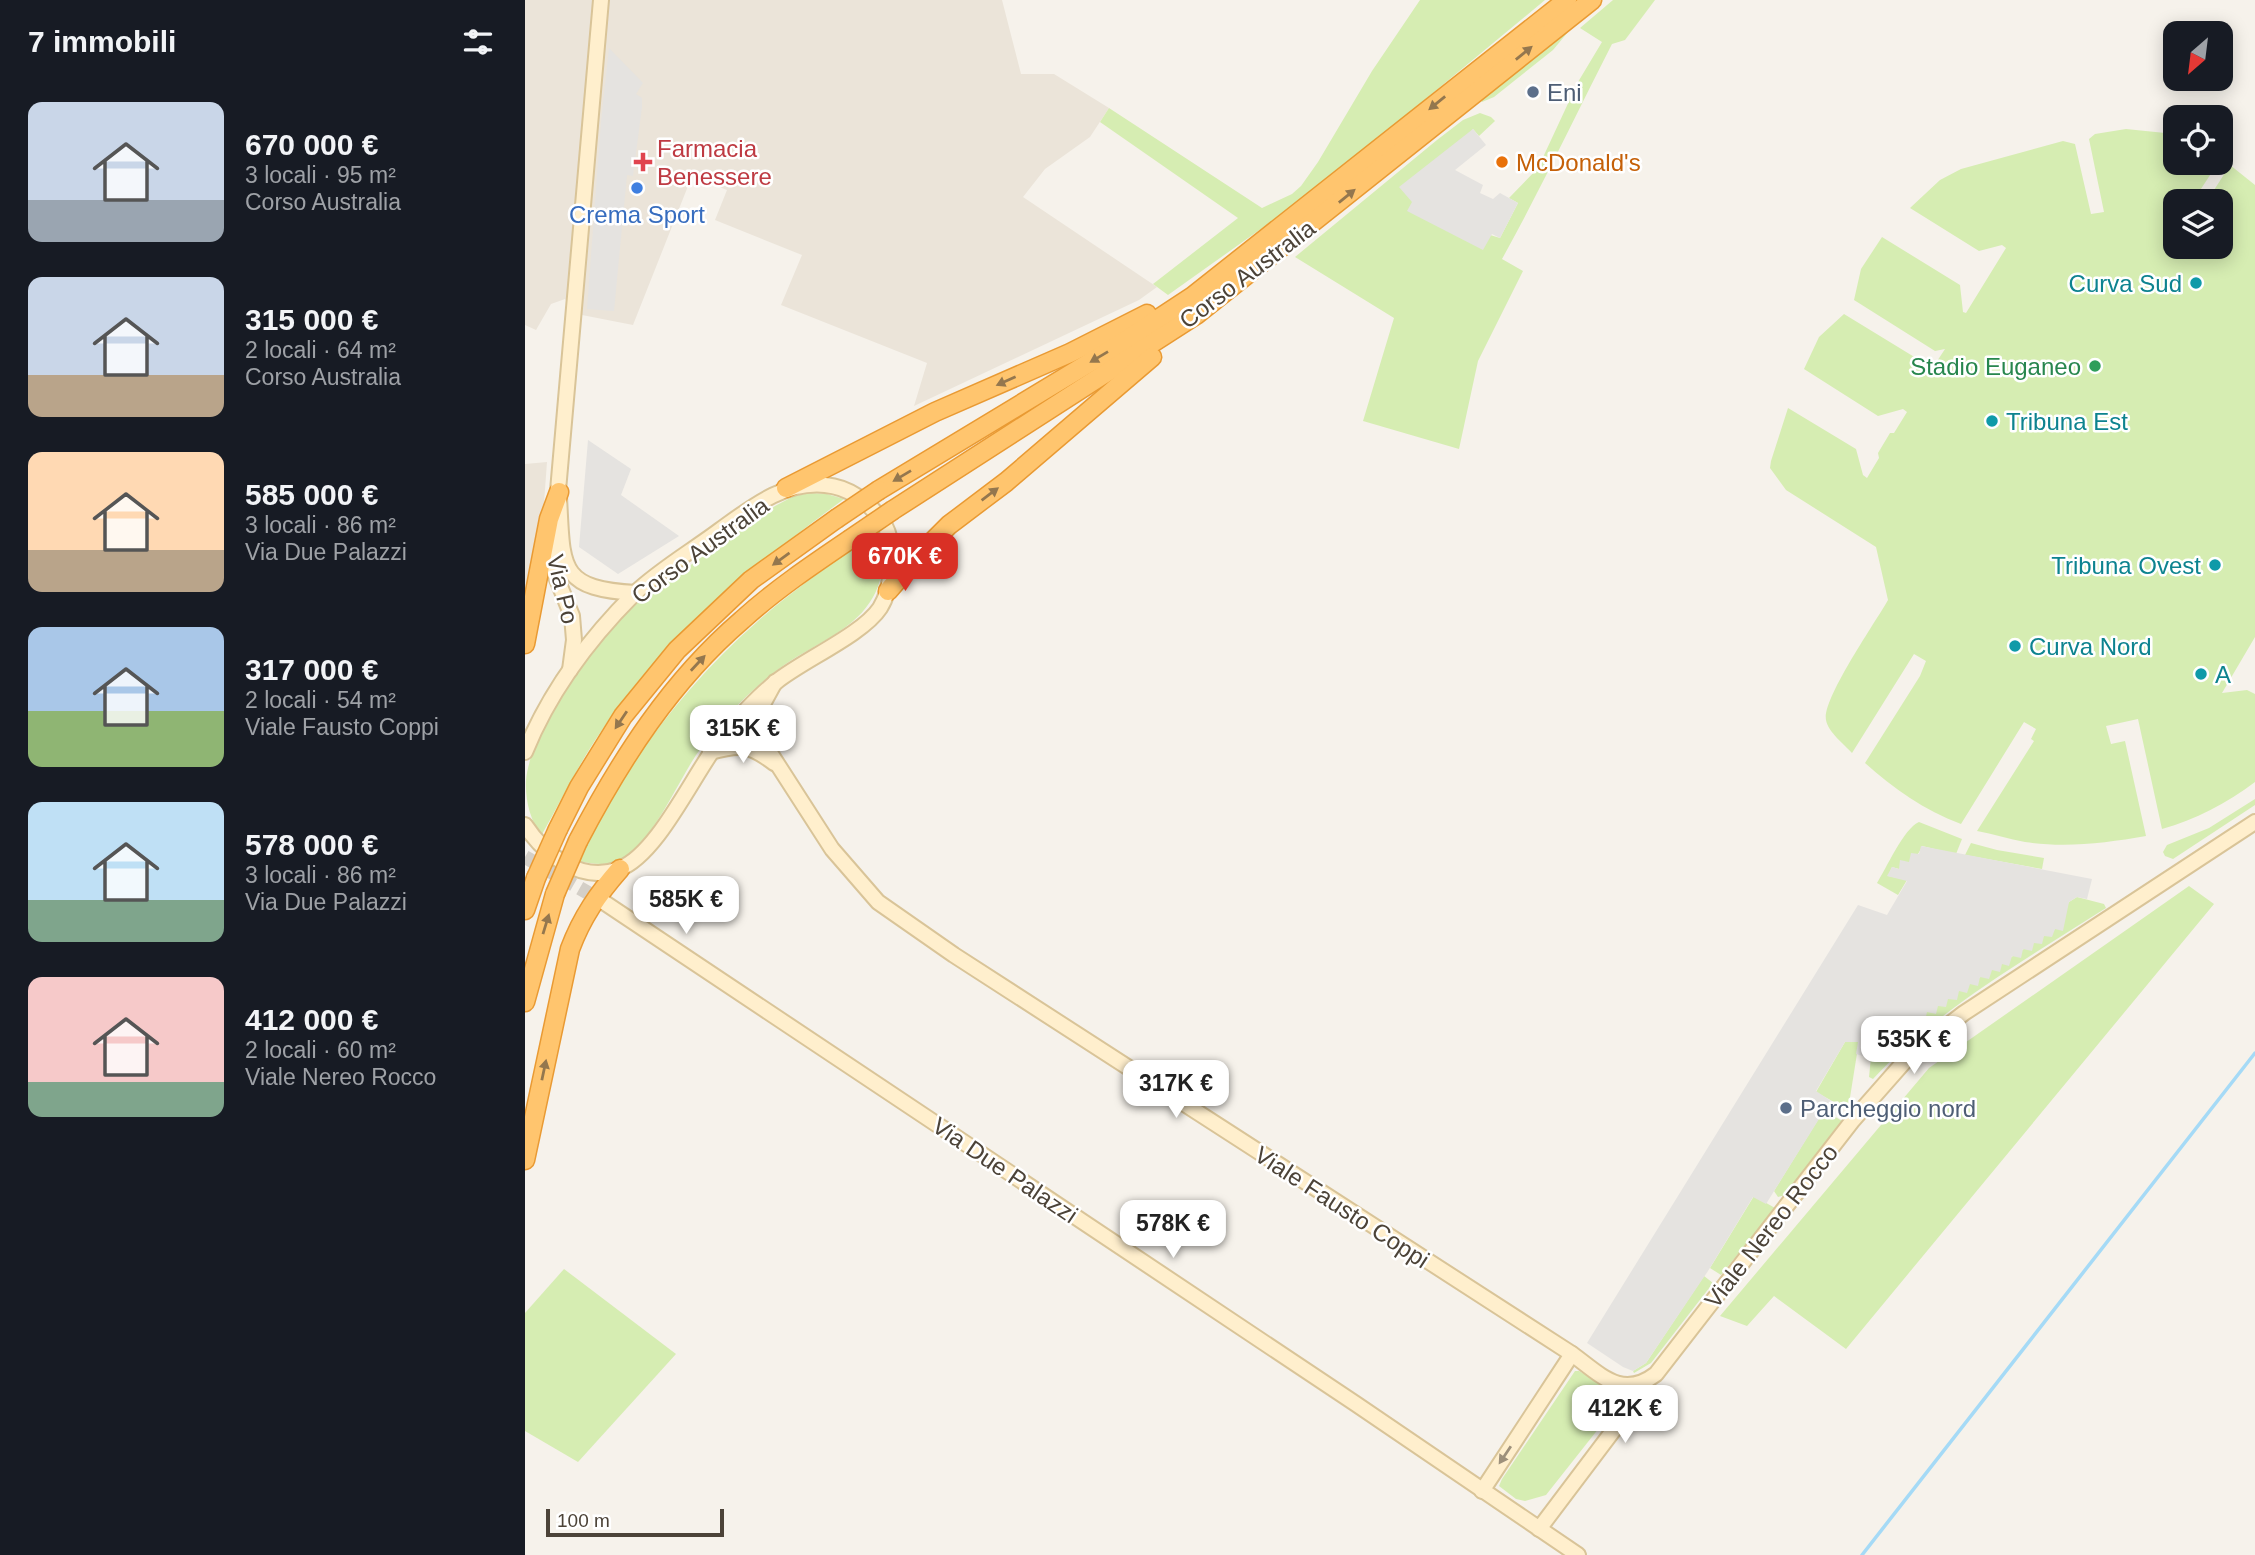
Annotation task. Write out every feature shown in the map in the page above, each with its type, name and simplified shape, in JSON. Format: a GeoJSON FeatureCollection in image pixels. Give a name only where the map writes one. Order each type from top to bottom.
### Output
{"type":"FeatureCollection","features":[{"type":"Feature","properties":{"kind":"highway","name":"Corso Australia"},"geometry":{"type":"LineString","coordinates":[[525,910],[535,878],[579,787],[623,716],[677,650],[751,580],[879,490],[1164,317],[1567,0]]}},
{"type":"Feature","properties":{"kind":"highway","name":"Corso Australia"},"geometry":{"type":"LineString","coordinates":[[525,1002],[555,894],[578,841],[621,764],[677,687],[741,620],[805,570],[893,510],[1196,315],[1592,0]]}},
{"type":"Feature","properties":{"kind":"highway"},"geometry":{"type":"LineString","coordinates":[[786,488],[935,412],[1132,323],[1185,289],[1240,259]]}},
{"type":"Feature","properties":{"kind":"highway"},"geometry":{"type":"LineString","coordinates":[[888,591],[949,525],[1074,425],[1138,367],[1167,345],[1196,315]]}},
{"type":"Feature","properties":{"kind":"highway"},"geometry":{"type":"LineString","coordinates":[[525,644],[549,519],[559,492]]}},
{"type":"Feature","properties":{"kind":"highway"},"geometry":{"type":"LineString","coordinates":[[525,1160],[570,948],[580,922],[598,894],[620,869]]}},
{"type":"Feature","properties":{"kind":"street"},"geometry":{"type":"LineString","coordinates":[[559,492],[601,0]]}},
{"type":"Feature","properties":{"kind":"street","name":"Corso Australia"},"geometry":{"type":"LineString","coordinates":[[525,752],[546,708],[570,671],[636,593],[753,507],[786,488],[810,484],[829,485],[849,491],[872,506],[886,527],[893,557],[888,591],[880,608],[868,621],[775,682],[755,701],[711,752],[655,838],[620,869]]}},
{"type":"Feature","properties":{"kind":"street","name":"Via Po"},"geometry":{"type":"LineString","coordinates":[[559,492],[566,563],[573,576],[585,585],[636,593]]}},
{"type":"Feature","properties":{"kind":"street","name":"Via Po"},"geometry":{"type":"LineString","coordinates":[[559,492],[553,525],[553,560],[555,574],[572,616],[574,640],[570,671]]}},
{"type":"Feature","properties":{"kind":"street","name":"Viale Fausto Coppi"},"geometry":{"type":"LineString","coordinates":[[775,682],[763,704],[761,717],[767,748],[832,849],[878,902],[901,920],[1610,1381],[1627,1387],[1637,1386]]}},
{"type":"Feature","properties":{"kind":"street"},"geometry":{"type":"LineString","coordinates":[[711,752],[743,746],[760,753],[778,766]]}},
{"type":"Feature","properties":{"kind":"street","name":"Viale Nereo Rocco"},"geometry":{"type":"LineString","coordinates":[[1539,1529],[1631,1407],[1637,1386],[1647,1382],[1664,1366],[1853,1120],[1912,1053],[1964,1013],[2255,822]]}},
{"type":"Feature","properties":{"kind":"street"},"geometry":{"type":"LineString","coordinates":[[525,825],[536,841],[558,860],[581,871],[601,874],[620,869]]}},
{"type":"Feature","properties":{"kind":"street","name":"Via Due Palazzi"},"geometry":{"type":"LineString","coordinates":[[605,903],[1336,1390],[1578,1555]]}},
{"type":"Feature","properties":{"kind":"street"},"geometry":{"type":"LineString","coordinates":[[1482,1491],[1572,1354]]}},
{"type":"Feature","properties":{"kind":"shaded area"},"geometry":{"type":"Polygon","coordinates":[[[525,0],[1002,0],[1021,74],[1054,74],[1109,108],[1090,137],[1045,169],[1023,197],[1157,287],[1139,300],[914,406],[927,363],[781,305],[802,255],[715,220],[727,190],[692,176],[633,325],[582,315],[565,299],[551,304],[536,330],[525,325],[525,0]]]}},
{"type":"Feature","properties":{"kind":"shaded area"},"geometry":{"type":"Polygon","coordinates":[[[609,48],[643,83],[636,94],[642,98],[642,107],[633,176],[627,175],[614,311],[587,309],[609,48]]]}},
{"type":"Feature","properties":{"kind":"shaded area"},"geometry":{"type":"Polygon","coordinates":[[[1473,129],[1486,145],[1455,170],[1483,185],[1480,193],[1493,199],[1500,193],[1518,203],[1500,238],[1492,234],[1483,250],[1407,211],[1412,202],[1399,187],[1473,129]]]}},
{"type":"Feature","properties":{"kind":"shaded area"},"geometry":{"type":"Polygon","coordinates":[[[588,440],[631,469],[621,495],[679,536],[618,574],[579,547],[588,440]]]}},
{"type":"Feature","properties":{"kind":"shaded area"},"geometry":{"type":"Polygon","coordinates":[[[547,462],[544,503],[525,607],[525,464],[547,462]]]}},
{"type":"Feature","properties":{"kind":"shaded area","name":"Parcheggio nord"},"geometry":{"type":"Polygon","coordinates":[[[1921,846],[2092,879],[2087,899],[2077,897],[2069,902],[2063,931],[2055,929],[2052,937],[2044,936],[2042,944],[2034,943],[2032,951],[2023,949],[2021,958],[2012,956],[2009,966],[2002,964],[2000,972],[1992,970],[1989,979],[1980,977],[1978,986],[1970,984],[1967,993],[1959,991],[1957,1000],[1948,999],[1946,1007],[1938,1006],[1936,1014],[1927,1012],[1925,1021],[1916,1020],[1914,1028],[1906,1026],[1904,1035],[1896,1033],[1893,1042],[1885,1040],[1882,1049],[1872,1047],[1870,1058],[1856,1054],[1858,1042],[1845,1042],[1816,1091],[1840,1107],[1835,1117],[1824,1111],[1766,1204],[1753,1197],[1708,1271],[1646,1363],[1633,1371],[1623,1367],[1587,1343],[1858,905],[1887,915],[1907,881],[1887,876],[1892,867],[1899,869],[1900,860],[1909,862],[1911,853],[1919,854],[1921,846]]]}},
{"type":"Feature","properties":{"kind":"green space"},"geometry":{"type":"Polygon","coordinates":[[[1420,0],[1545,0],[1317,189],[1168,295],[1153,284],[1238,218],[1100,122],[1109,108],[1262,208],[1292,194],[1301,186],[1372,71],[1420,0]]]}},
{"type":"Feature","properties":{"kind":"green space"},"geometry":{"type":"Polygon","coordinates":[[[1613,0],[1655,0],[1625,40],[1612,44],[1502,259],[1523,271],[1478,361],[1459,449],[1363,421],[1394,318],[1295,257],[1437,140],[1463,120],[1480,113],[1495,121],[1479,136],[1473,129],[1408,210],[1500,238],[1518,203],[1509,198],[1538,168],[1578,82],[1602,42],[1580,28],[1613,0]]]}},
{"type":"Feature","properties":{"kind":"green space"},"geometry":{"type":"Polygon","coordinates":[[[1568,32],[1553,50],[1494,97],[1482,102],[1480,99],[1561,34],[1568,32]]]}},
{"type":"Feature","properties":{"kind":"green space","name":"Stadio Euganeo"},"geometry":{"type":"Polygon","coordinates":[[[2126,129],[2163,133],[2163,175],[2210,175],[2201,189],[2163,189],[2163,259],[2233,259],[2233,189],[2215,189],[2224,175],[2233,175],[2233,167],[2255,185],[2255,637],[2222,693],[2247,690],[2255,694],[2255,782],[2210,810],[2162,829],[2138,719],[2106,726],[2111,744],[2125,741],[2146,836],[2056,845],[2025,842],[1977,831],[2034,741],[2031,739],[2036,729],[2024,722],[1961,824],[1910,798],[1865,763],[1920,676],[1926,661],[1914,654],[1852,753],[1830,729],[1826,720],[1832,696],[1888,600],[1876,547],[1786,490],[1770,468],[1788,408],[1856,449],[1863,475],[1867,478],[1890,433],[1894,433],[1907,412],[1903,409],[1878,416],[1804,369],[1819,337],[1844,314],[1916,358],[1916,361],[1926,367],[1928,375],[1945,349],[1935,351],[1854,300],[1861,269],[1882,237],[1960,285],[1963,312],[1966,313],[2006,248],[2002,245],[1979,251],[1910,208],[1940,180],[1961,169],[2063,141],[2075,144],[2091,214],[2104,212],[2089,139],[2095,134],[2126,129]]]}},
{"type":"Feature","properties":{"kind":"green space"},"geometry":{"type":"Polygon","coordinates":[[[811,493],[844,499],[744,576],[683,632],[654,663],[627,695],[594,743],[541,836],[531,816],[526,795],[531,758],[554,708],[607,633],[642,599],[775,506],[794,496],[811,493]]]}},
{"type":"Feature","properties":{"kind":"green space"},"geometry":{"type":"Polygon","coordinates":[[[876,531],[882,559],[881,576],[875,593],[862,613],[840,631],[780,668],[738,705],[701,748],[653,828],[629,854],[610,863],[578,861],[633,763],[678,703],[703,675],[771,610],[876,531]]]}},
{"type":"Feature","properties":{"kind":"green space"},"geometry":{"type":"Polygon","coordinates":[[[2255,799],[2255,805],[2173,859],[2165,856],[2163,852],[2167,845],[2209,828],[2255,799]]]}},
{"type":"Feature","properties":{"kind":"green space"},"geometry":{"type":"Polygon","coordinates":[[[1919,822],[1962,839],[1956,854],[1922,846],[1910,862],[1899,869],[1892,867],[1888,876],[1907,880],[1898,895],[1877,883],[1901,840],[1919,822]]]}},
{"type":"Feature","properties":{"kind":"green space"},"geometry":{"type":"Polygon","coordinates":[[[1971,843],[2044,858],[2042,869],[1965,855],[1971,843]]]}},
{"type":"Feature","properties":{"kind":"green space"},"geometry":{"type":"Polygon","coordinates":[[[2189,886],[2214,904],[1846,1349],[1774,1296],[1747,1326],[1720,1316],[1929,1068],[2189,886]]]}},
{"type":"Feature","properties":{"kind":"green space"},"geometry":{"type":"Polygon","coordinates":[[[2077,897],[2104,904],[2106,908],[1954,1007],[1899,1053],[1873,1079],[1869,1077],[1872,1047],[2055,929],[2069,902],[2077,897]]]}},
{"type":"Feature","properties":{"kind":"green space"},"geometry":{"type":"Polygon","coordinates":[[[1859,1041],[1848,1110],[1816,1092],[1845,1042],[1859,1041]]]}},
{"type":"Feature","properties":{"kind":"green space"},"geometry":{"type":"Polygon","coordinates":[[[1824,1110],[1842,1121],[1785,1195],[1778,1197],[1774,1191],[1824,1110]]]}},
{"type":"Feature","properties":{"kind":"green space"},"geometry":{"type":"Polygon","coordinates":[[[1754,1196],[1775,1208],[1721,1275],[1710,1268],[1754,1196]]]}},
{"type":"Feature","properties":{"kind":"green space"},"geometry":{"type":"Polygon","coordinates":[[[564,1269],[676,1354],[578,1462],[525,1431],[525,1313],[564,1269]]]}},
{"type":"Feature","properties":{"kind":"green space"},"geometry":{"type":"Polygon","coordinates":[[[1704,1276],[1713,1283],[1651,1363],[1634,1373],[1633,1371],[1646,1363],[1704,1276]]]}},
{"type":"Feature","properties":{"kind":"green space"},"geometry":{"type":"Polygon","coordinates":[[[1575,1371],[1603,1386],[1611,1396],[1614,1409],[1546,1495],[1525,1501],[1516,1499],[1499,1486],[1502,1479],[1575,1371]]]}},
{"type":"Feature","properties":{"kind":"waterway"},"geometry":{"type":"LineString","coordinates":[[1862,1555],[2255,1053]]}},
{"type":"Feature","properties":{"kind":"tunnel"},"geometry":{"type":"LineString","coordinates":[[525,857],[604,902]]}},
{"type":"Feature","properties":{"kind":"place","name":"Eni"},"geometry":{"type":"Point","coordinates":[1533,92]}},
{"type":"Feature","properties":{"kind":"place","name":"Farmacia Benessere"},"geometry":{"type":"Point","coordinates":[643,162]}},
{"type":"Feature","properties":{"kind":"place","name":"McDonald's"},"geometry":{"type":"Point","coordinates":[1502,162]}},
{"type":"Feature","properties":{"kind":"place","name":"Crema Sport"},"geometry":{"type":"Point","coordinates":[637,188]}},
{"type":"Feature","properties":{"kind":"place","name":"Curva Sud"},"geometry":{"type":"Point","coordinates":[2196,283]}},
{"type":"Feature","properties":{"kind":"place","name":"Stadio Euganeo"},"geometry":{"type":"Point","coordinates":[2095,366]}},
{"type":"Feature","properties":{"kind":"place","name":"Tribuna Est"},"geometry":{"type":"Point","coordinates":[1992,421]}},
{"type":"Feature","properties":{"kind":"place","name":"Tribuna Ovest"},"geometry":{"type":"Point","coordinates":[2215,565]}},
{"type":"Feature","properties":{"kind":"place","name":"Curva Nord"},"geometry":{"type":"Point","coordinates":[2015,646]}},
{"type":"Feature","properties":{"kind":"place","name":"A"},"geometry":{"type":"Point","coordinates":[2201,674]}},
{"type":"Feature","properties":{"kind":"place","name":"Parcheggio nord"},"geometry":{"type":"Point","coordinates":[1786,1108]}}]}
